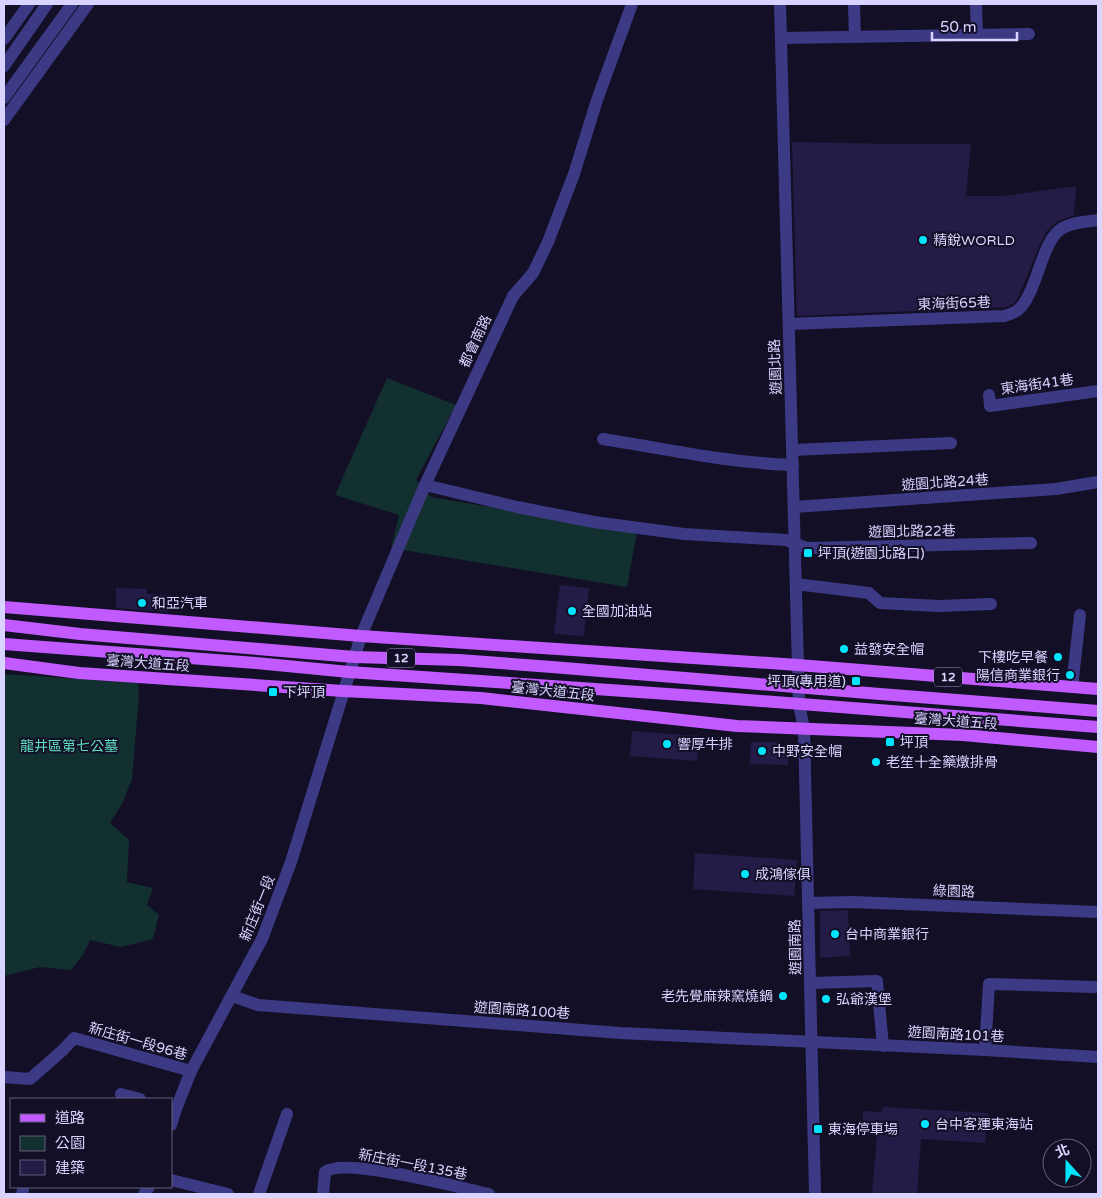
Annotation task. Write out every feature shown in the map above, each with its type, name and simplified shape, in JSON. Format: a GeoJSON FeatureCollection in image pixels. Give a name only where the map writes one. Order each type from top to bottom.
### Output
{"type":"FeatureCollection","features":[{"type":"Feature","properties":{"kind":"main road","name":"12"},"geometry":{"type":"LineString","coordinates":[[4,607],[361,636],[798,665],[1098,689]]}},
{"type":"Feature","properties":{"kind":"main road","name":"臺灣大道五段"},"geometry":{"type":"LineString","coordinates":[[4,626],[354,657],[458,660],[534,665],[1098,711]]}},
{"type":"Feature","properties":{"kind":"main road","name":"臺灣大道五段"},"geometry":{"type":"LineString","coordinates":[[4,644],[256,662],[350,672],[1098,727]]}},
{"type":"Feature","properties":{"kind":"main road","name":"臺灣大道五段"},"geometry":{"type":"LineString","coordinates":[[4,663],[79,674],[481,698],[737,726],[963,735],[1098,747]]}},
{"type":"Feature","properties":{"kind":"street"},"geometry":{"type":"LineString","coordinates":[[4,39],[29,4]]}},
{"type":"Feature","properties":{"kind":"street"},"geometry":{"type":"LineString","coordinates":[[4,66],[47,4]]}},
{"type":"Feature","properties":{"kind":"street"},"geometry":{"type":"LineString","coordinates":[[4,98],[72,4]]}},
{"type":"Feature","properties":{"kind":"street"},"geometry":{"type":"LineString","coordinates":[[4,120],[88,4]]}},
{"type":"Feature","properties":{"kind":"street","name":"都會南路"},"geometry":{"type":"LineString","coordinates":[[344,691],[361,636],[425,484],[513,296],[533,273],[548,242],[574,174],[597,100],[632,4]]}},
{"type":"Feature","properties":{"kind":"street","name":"遊園北路"},"geometry":{"type":"LineString","coordinates":[[780,4],[798,665],[800,704],[804,728]]}},
{"type":"Feature","properties":{"kind":"street"},"geometry":{"type":"LineString","coordinates":[[854,4],[855,37]]}},
{"type":"Feature","properties":{"kind":"street"},"geometry":{"type":"LineString","coordinates":[[976,4],[976,35]]}},
{"type":"Feature","properties":{"kind":"street"},"geometry":{"type":"LineString","coordinates":[[781,38],[1029,34]]}},
{"type":"Feature","properties":{"kind":"street","name":"東海街65巷"},"geometry":{"type":"LineString","coordinates":[[789,324],[1004,316],[1018,310],[1026,299],[1052,239],[1059,230],[1069,225],[1098,220]]}},
{"type":"Feature","properties":{"kind":"street","name":"東海街41巷"},"geometry":{"type":"LineString","coordinates":[[989,395],[990,406],[1098,391]]}},
{"type":"Feature","properties":{"kind":"street"},"geometry":{"type":"LineString","coordinates":[[603,439],[707,457],[793,465]]}},
{"type":"Feature","properties":{"kind":"street"},"geometry":{"type":"LineString","coordinates":[[792,450],[951,443]]}},
{"type":"Feature","properties":{"kind":"street","name":"遊園北路24巷"},"geometry":{"type":"LineString","coordinates":[[794,508],[1056,489],[1098,482]]}},
{"type":"Feature","properties":{"kind":"street","name":"遊園北路22巷"},"geometry":{"type":"LineString","coordinates":[[425,484],[517,507],[594,522],[684,534],[786,540],[807,548],[1031,544]]}},
{"type":"Feature","properties":{"kind":"street"},"geometry":{"type":"LineString","coordinates":[[796,584],[870,593],[880,603],[939,606],[990,604]]}},
{"type":"Feature","properties":{"kind":"street"},"geometry":{"type":"LineString","coordinates":[[1072,687],[1080,615]]}},
{"type":"Feature","properties":{"kind":"street","name":"新庄街一段"},"geometry":{"type":"LineString","coordinates":[[174,1108],[191,1072],[262,939],[291,862],[344,691]]}},
{"type":"Feature","properties":{"kind":"street","name":"遊園南路"},"geometry":{"type":"LineString","coordinates":[[804,728],[815,1194]]}},
{"type":"Feature","properties":{"kind":"street","name":"綠園路"},"geometry":{"type":"LineString","coordinates":[[808,903],[853,902],[1098,912]]}},
{"type":"Feature","properties":{"kind":"street"},"geometry":{"type":"LineString","coordinates":[[810,983],[878,981],[883,1046]]}},
{"type":"Feature","properties":{"kind":"street"},"geometry":{"type":"LineString","coordinates":[[985,1050],[989,984],[1095,987]]}},
{"type":"Feature","properties":{"kind":"street","name":"遊園南路100巷"},"geometry":{"type":"LineString","coordinates":[[232,996],[258,1005],[620,1033],[812,1042]]}},
{"type":"Feature","properties":{"kind":"street","name":"新庄街一段96巷"},"geometry":{"type":"LineString","coordinates":[[4,1076],[30,1079],[74,1038],[191,1072]]}},
{"type":"Feature","properties":{"kind":"street","name":"遊園南路101巷"},"geometry":{"type":"LineString","coordinates":[[812,1042],[1098,1057]]}},
{"type":"Feature","properties":{"kind":"street"},"geometry":{"type":"LineString","coordinates":[[121,1094],[136,1098]]}},
{"type":"Feature","properties":{"kind":"street"},"geometry":{"type":"LineString","coordinates":[[259,1194],[287,1114]]}},
{"type":"Feature","properties":{"kind":"street","name":"新庄街一段135巷"},"geometry":{"type":"LineString","coordinates":[[323,1194],[325,1172],[330,1168],[341,1166],[396,1173],[489,1194]]}},
{"type":"Feature","properties":{"kind":"street"},"geometry":{"type":"LineString","coordinates":[[172,1180],[228,1194]]}},
{"type":"Feature","properties":{"kind":"green space"},"geometry":{"type":"Polygon","coordinates":[[[387,378],[456,405],[416,480],[431,497],[637,532],[627,587],[391,548],[399,515],[335,495],[387,378]]]}},
{"type":"Feature","properties":{"kind":"green space","name":"龍井區第七公墓"},"geometry":{"type":"Polygon","coordinates":[[[4,674],[138,683],[139,696],[132,779],[122,804],[110,823],[129,840],[127,882],[153,888],[147,905],[159,915],[153,939],[121,947],[90,940],[84,953],[71,970],[40,967],[4,976],[4,674]]]}},
{"type":"Feature","properties":{"kind":"building","name":"精銳WORLD"},"geometry":{"type":"Polygon","coordinates":[[[792,142],[971,144],[966,196],[1004,196],[1076,186],[1074,215],[1057,222],[1047,231],[1018,298],[1013,304],[1006,307],[797,316],[792,142]]]}},
{"type":"Feature","properties":{"kind":"building","name":"全國加油站"},"geometry":{"type":"Polygon","coordinates":[[[560,585],[589,588],[584,636],[554,634],[560,585]]]}},
{"type":"Feature","properties":{"kind":"building","name":"和亞汽車"},"geometry":{"type":"Polygon","coordinates":[[[116,588],[147,589],[146,594],[169,595],[168,612],[116,608],[116,588]]]}},
{"type":"Feature","properties":{"kind":"building"},"geometry":{"type":"Polygon","coordinates":[[[632,731],[699,736],[697,761],[630,756],[632,731]]]}},
{"type":"Feature","properties":{"kind":"building"},"geometry":{"type":"Polygon","coordinates":[[[751,742],[778,742],[789,757],[788,765],[750,764],[751,742]]]}},
{"type":"Feature","properties":{"kind":"building","name":"成鴻傢俱"},"geometry":{"type":"Polygon","coordinates":[[[695,853],[797,860],[794,896],[693,889],[695,853]]]}},
{"type":"Feature","properties":{"kind":"building","name":"台中商業銀行"},"geometry":{"type":"Polygon","coordinates":[[[848,910],[850,956],[820,958],[820,911],[848,910]]]}},
{"type":"Feature","properties":{"kind":"building"},"geometry":{"type":"Polygon","coordinates":[[[883,1107],[988,1113],[985,1143],[921,1139],[917,1194],[872,1194],[877,1135],[863,1135],[863,1111],[882,1112],[883,1107]]]}},
{"type":"Feature","properties":{"kind":"place","name":"精銳WORLD"},"geometry":{"type":"Point","coordinates":[923,240]}},
{"type":"Feature","properties":{"kind":"place","name":"坪頂(遊園北路口)"},"geometry":{"type":"Point","coordinates":[808,553]}},
{"type":"Feature","properties":{"kind":"place","name":"和亞汽車"},"geometry":{"type":"Point","coordinates":[142,603]}},
{"type":"Feature","properties":{"kind":"place","name":"全國加油站"},"geometry":{"type":"Point","coordinates":[572,611]}},
{"type":"Feature","properties":{"kind":"place","name":"益發安全帽"},"geometry":{"type":"Point","coordinates":[844,649]}},
{"type":"Feature","properties":{"kind":"place","name":"下樓吃早餐"},"geometry":{"type":"Point","coordinates":[1058,657]}},
{"type":"Feature","properties":{"kind":"place","name":"陽信商業銀行"},"geometry":{"type":"Point","coordinates":[1070,675]}},
{"type":"Feature","properties":{"kind":"place","name":"坪頂(專用道)"},"geometry":{"type":"Point","coordinates":[856,681]}},
{"type":"Feature","properties":{"kind":"place","name":"下坪頂"},"geometry":{"type":"Point","coordinates":[273,692]}},
{"type":"Feature","properties":{"kind":"place","name":"坪頂"},"geometry":{"type":"Point","coordinates":[890,742]}},
{"type":"Feature","properties":{"kind":"place","name":"響厚牛排"},"geometry":{"type":"Point","coordinates":[667,744]}},
{"type":"Feature","properties":{"kind":"place","name":"中野安全帽"},"geometry":{"type":"Point","coordinates":[762,751]}},
{"type":"Feature","properties":{"kind":"place","name":"老笙十全藥燉排骨"},"geometry":{"type":"Point","coordinates":[876,762]}},
{"type":"Feature","properties":{"kind":"place","name":"成鴻傢俱"},"geometry":{"type":"Point","coordinates":[745,874]}},
{"type":"Feature","properties":{"kind":"place","name":"台中商業銀行"},"geometry":{"type":"Point","coordinates":[835,934]}},
{"type":"Feature","properties":{"kind":"place","name":"老先覺麻辣窯燒鍋"},"geometry":{"type":"Point","coordinates":[783,996]}},
{"type":"Feature","properties":{"kind":"place","name":"弘爺漢堡"},"geometry":{"type":"Point","coordinates":[826,999]}},
{"type":"Feature","properties":{"kind":"place","name":"台中客運東海站"},"geometry":{"type":"Point","coordinates":[925,1124]}},
{"type":"Feature","properties":{"kind":"place","name":"東海停車場"},"geometry":{"type":"Point","coordinates":[818,1129]}}]}
